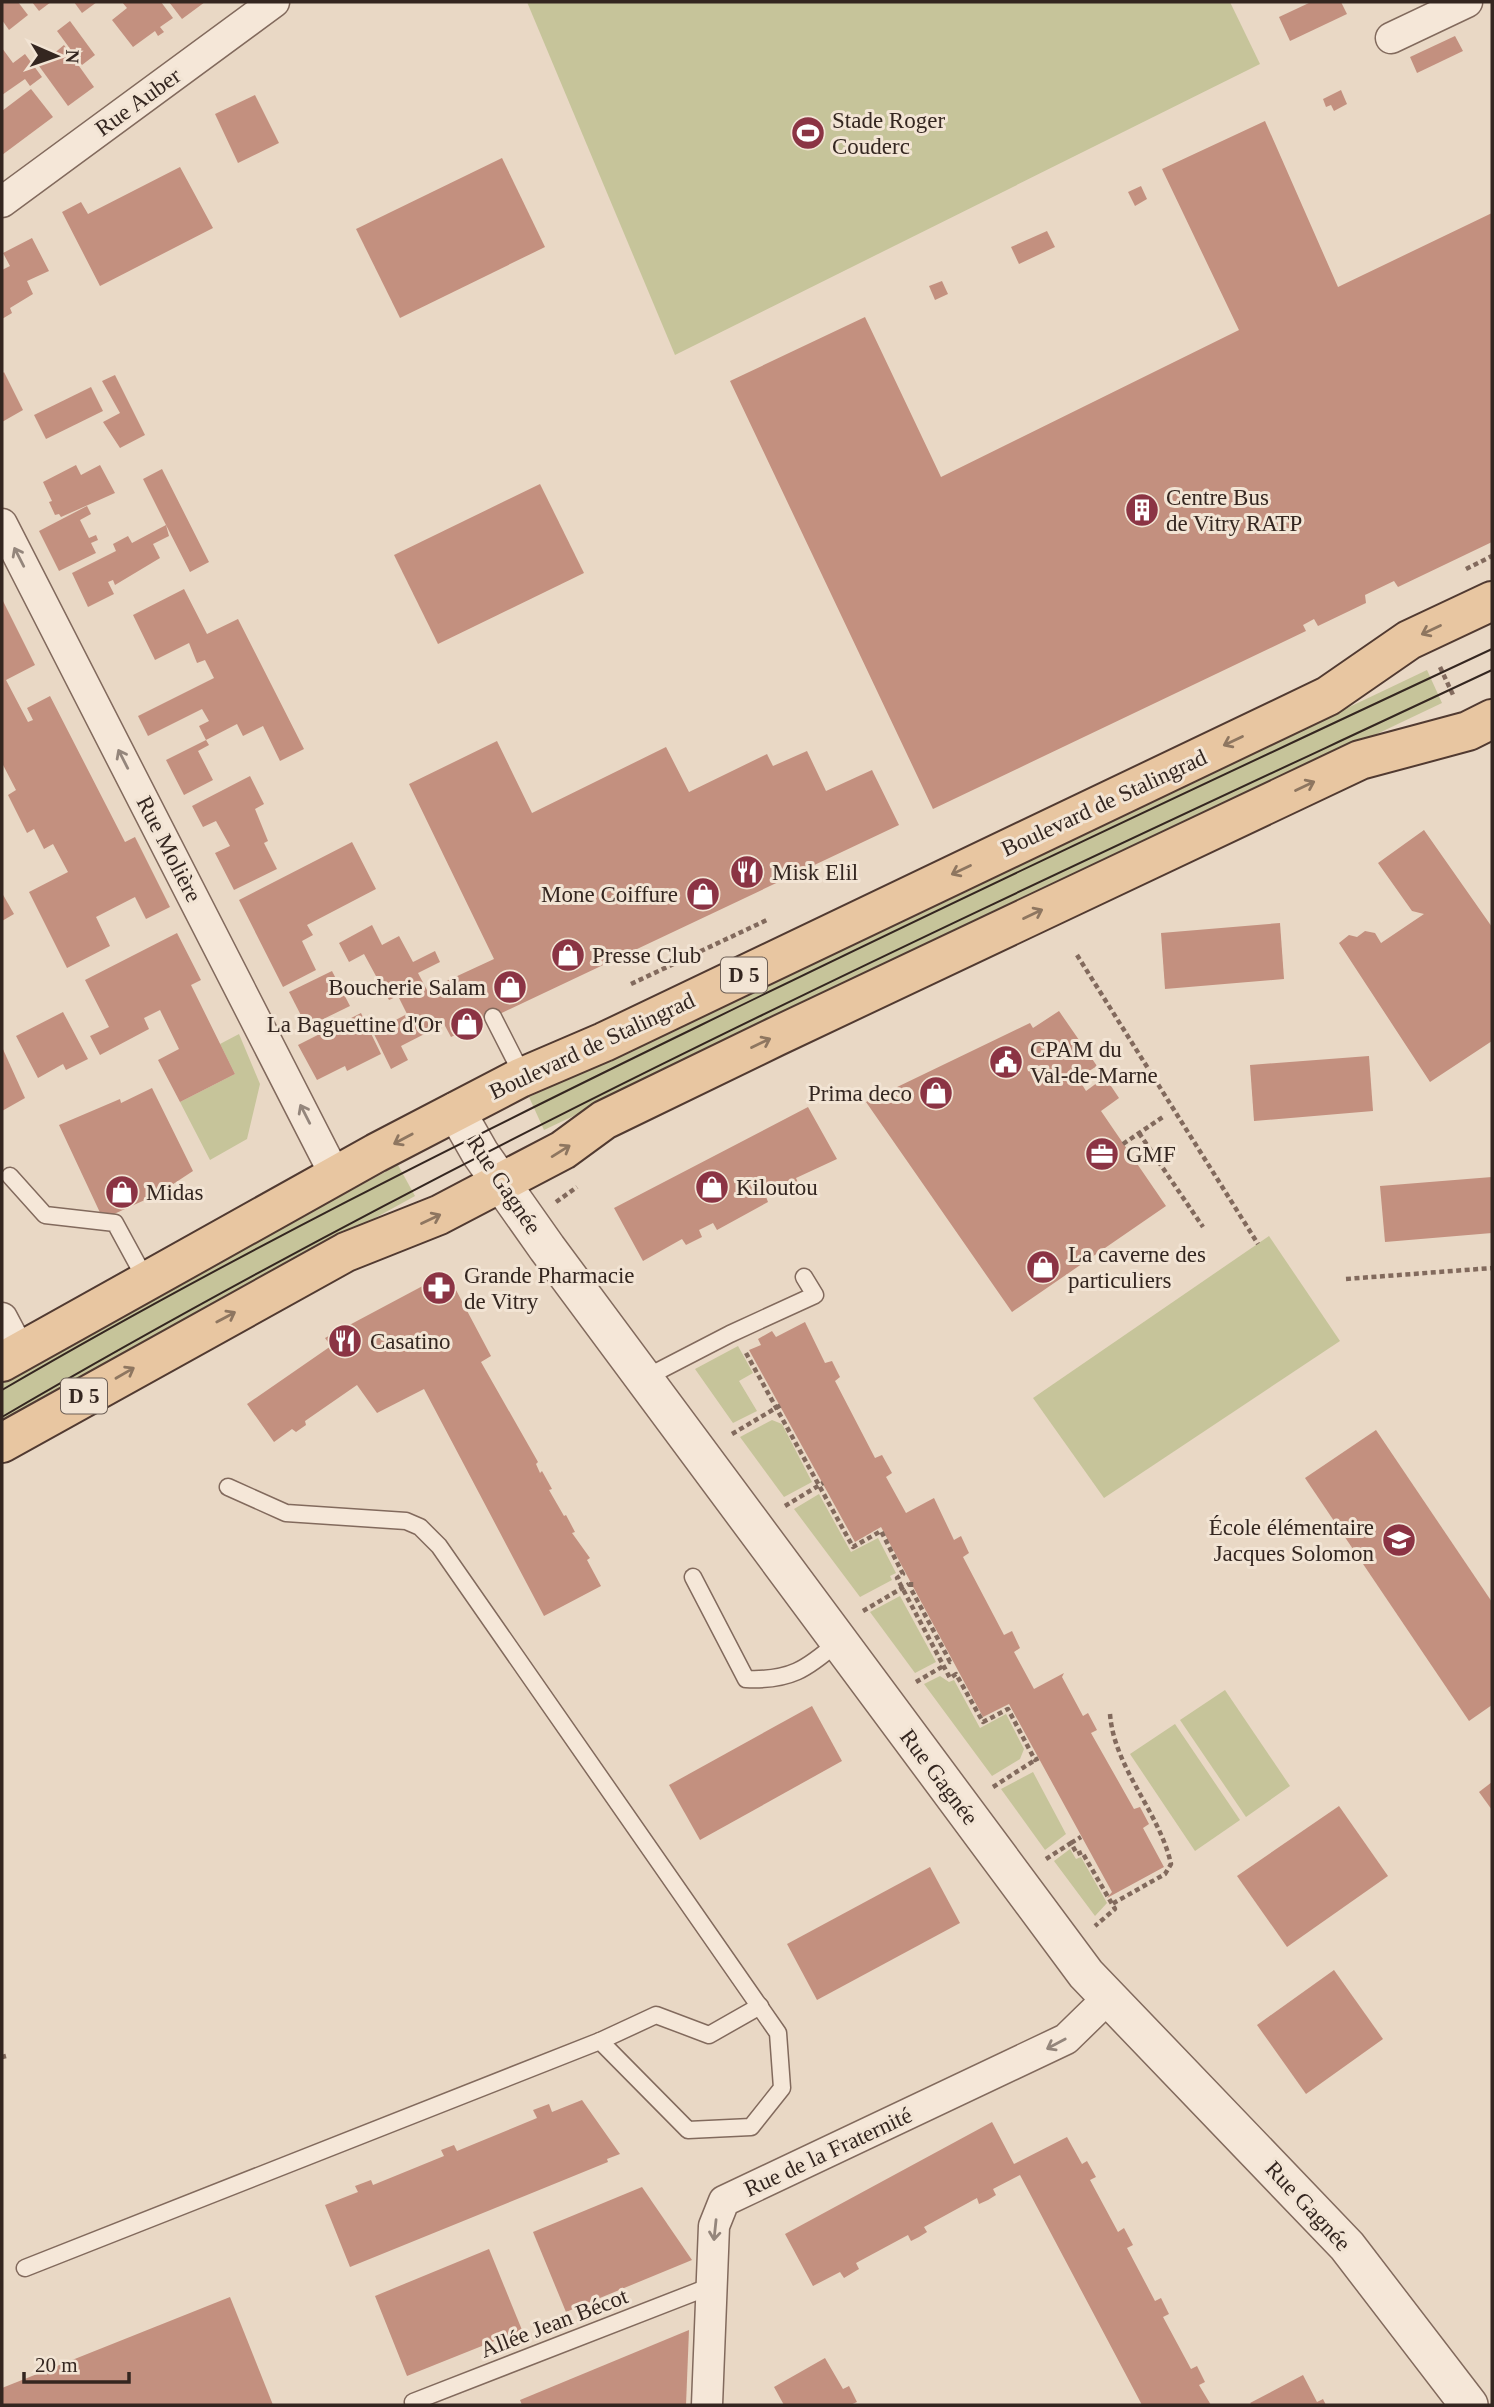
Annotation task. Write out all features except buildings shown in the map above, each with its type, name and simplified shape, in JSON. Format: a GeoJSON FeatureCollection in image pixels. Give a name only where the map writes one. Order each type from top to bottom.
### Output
{"type":"FeatureCollection","features":[{"type":"Feature","properties":{"kind":"main road","name":"Boulevard de Stalingrad"},"geometry":{"type":"LineString","coordinates":[[11,1357],[335,1175],[523,1076],[604,1042],[1328,696],[1409,640],[1492,601]]}},
{"type":"Feature","properties":{"kind":"main road","name":"D 5"},"geometry":{"type":"LineString","coordinates":[[2,1443],[346,1252],[404,1231],[563,1150],[616,1114],[1360,760],[1468,731],[1492,719]]}},
{"type":"Feature","properties":{"kind":"street","name":"Rue Auber"},"geometry":{"type":"LineString","coordinates":[[2,202],[274,2]]}},
{"type":"Feature","properties":{"kind":"street"},"geometry":{"type":"LineString","coordinates":[[1391,38],[1467,2]]}},
{"type":"Feature","properties":{"kind":"street","name":"Rue Molière"},"geometry":{"type":"LineString","coordinates":[[2,524],[335,1175]]}},
{"type":"Feature","properties":{"kind":"street","name":"Rue Gagnée"},"geometry":{"type":"LineString","coordinates":[[456,1111],[501,1183],[643,1379],[1107,1999],[1347,2246],[1469,2405]]}},
{"type":"Feature","properties":{"kind":"street"},"geometry":{"type":"LineString","coordinates":[[2,1318],[11,1357]]}},
{"type":"Feature","properties":{"kind":"street","name":"Rue de la Fraternité"},"geometry":{"type":"LineString","coordinates":[[708,2405],[714,2226],[724,2201],[1066,2039],[1107,1999]]}},
{"type":"Feature","properties":{"kind":"lane"},"geometry":{"type":"LineString","coordinates":[[493,1017],[523,1076]]}},
{"type":"Feature","properties":{"kind":"lane"},"geometry":{"type":"LineString","coordinates":[[10,1176],[45,1215],[116,1223],[146,1280]]}},
{"type":"Feature","properties":{"kind":"lane"},"geometry":{"type":"LineString","coordinates":[[643,1379],[730,1334],[815,1295],[804,1277]]}},
{"type":"Feature","properties":{"kind":"lane"},"geometry":{"type":"LineString","coordinates":[[228,1487],[286,1513],[406,1521],[419,1527],[439,1546],[779,2033],[782,2088],[751,2127],[688,2130],[600,2042]]}},
{"type":"Feature","properties":{"kind":"lane"},"geometry":{"type":"LineString","coordinates":[[693,1577],[747,1679],[770,1680],[794,1674],[838,1642]]}},
{"type":"Feature","properties":{"kind":"lane"},"geometry":{"type":"LineString","coordinates":[[25,2268],[600,2042],[656,2015],[709,2035],[760,2006]]}},
{"type":"Feature","properties":{"kind":"lane","name":"Allée Jean Bécot"},"geometry":{"type":"LineString","coordinates":[[414,2402],[711,2286]]}},
{"type":"Feature","properties":{"kind":"path"},"geometry":{"type":"LineString","coordinates":[[1436,657],[1457,704]]}},
{"type":"Feature","properties":{"kind":"path"},"geometry":{"type":"LineString","coordinates":[[1077,955],[1258,1244]]}},
{"type":"Feature","properties":{"kind":"path"},"geometry":{"type":"LineString","coordinates":[[1123,1144],[1163,1117]]}},
{"type":"Feature","properties":{"kind":"path"},"geometry":{"type":"LineString","coordinates":[[1139,1133],[1203,1227]]}},
{"type":"Feature","properties":{"kind":"path"},"geometry":{"type":"LineString","coordinates":[[1346,1279],[1492,1268]]}},
{"type":"Feature","properties":{"kind":"path"},"geometry":{"type":"LineString","coordinates":[[746,1352],[853,1547],[881,1531],[903,1574],[897,1578],[950,1678],[956,1674],[983,1721],[1008,1709],[1037,1759],[993,1787]]}},
{"type":"Feature","properties":{"kind":"path"},"geometry":{"type":"LineString","coordinates":[[732,1433],[778,1406]]}},
{"type":"Feature","properties":{"kind":"path"},"geometry":{"type":"LineString","coordinates":[[785,1506],[821,1485]]}},
{"type":"Feature","properties":{"kind":"path"},"geometry":{"type":"LineString","coordinates":[[863,1611],[910,1583],[952,1661],[916,1682]]}},
{"type":"Feature","properties":{"kind":"path"},"geometry":{"type":"LineString","coordinates":[[923,1628],[930,1624]]}},
{"type":"Feature","properties":{"kind":"path"},"geometry":{"type":"LineString","coordinates":[[1110,1714],[1112,1739],[1166,1844],[1171,1864],[1165,1874],[1112,1903]]}},
{"type":"Feature","properties":{"kind":"path"},"geometry":{"type":"LineString","coordinates":[[1046,1859],[1081,1837]]}},
{"type":"Feature","properties":{"kind":"path"},"geometry":{"type":"LineString","coordinates":[[1071,1843],[1077,1854],[1082,1852],[1115,1909],[1095,1926]]}},
{"type":"Feature","properties":{"kind":"shaded area"},"geometry":{"type":"Polygon","coordinates":[[[527,2],[1230,2],[1260,64],[675,355],[527,2]]]}},
{"type":"Feature","properties":{"kind":"shaded area"},"geometry":{"type":"Polygon","coordinates":[[[1427,670],[1442,703],[544,1130],[529,1097],[1427,670]]]}},
{"type":"Feature","properties":{"kind":"shaded area"},"geometry":{"type":"Polygon","coordinates":[[[239,1034],[260,1084],[247,1139],[210,1160],[180,1102],[235,1074],[220,1044],[239,1034]]]}},
{"type":"Feature","properties":{"kind":"shaded area"},"geometry":{"type":"Polygon","coordinates":[[[398,1165],[415,1196],[2,1423],[2,1381],[398,1165]]]}},
{"type":"Feature","properties":{"kind":"shaded area"},"geometry":{"type":"Polygon","coordinates":[[[1269,1236],[1340,1341],[1104,1498],[1033,1398],[1269,1236]]]}},
{"type":"Feature","properties":{"kind":"shaded area"},"geometry":{"type":"Polygon","coordinates":[[[738,1346],[753,1373],[739,1381],[757,1411],[733,1423],[695,1369],[738,1346]]]}},
{"type":"Feature","properties":{"kind":"shaded area"},"geometry":{"type":"Polygon","coordinates":[[[772,1420],[782,1424],[812,1482],[784,1497],[740,1437],[772,1420]]]}},
{"type":"Feature","properties":{"kind":"shaded area"},"geometry":{"type":"Polygon","coordinates":[[[819,1494],[851,1552],[878,1538],[896,1573],[890,1576],[892,1580],[860,1597],[794,1509],[819,1494]]]}},
{"type":"Feature","properties":{"kind":"shaded area"},"geometry":{"type":"Polygon","coordinates":[[[900,1596],[936,1662],[915,1673],[870,1612],[900,1596]]]}},
{"type":"Feature","properties":{"kind":"shaded area"},"geometry":{"type":"Polygon","coordinates":[[[940,1676],[949,1682],[954,1680],[980,1728],[1006,1714],[1024,1749],[1020,1759],[992,1776],[924,1684],[940,1676]]]}},
{"type":"Feature","properties":{"kind":"shaded area"},"geometry":{"type":"Polygon","coordinates":[[[1225,1690],[1290,1786],[1246,1817],[1180,1720],[1225,1690]]]}},
{"type":"Feature","properties":{"kind":"shaded area"},"geometry":{"type":"Polygon","coordinates":[[[1175,1724],[1240,1820],[1195,1851],[1130,1754],[1175,1724]]]}},
{"type":"Feature","properties":{"kind":"shaded area"},"geometry":{"type":"Polygon","coordinates":[[[1033,1772],[1066,1834],[1045,1850],[1001,1789],[1033,1772]]]}},
{"type":"Feature","properties":{"kind":"shaded area"},"geometry":{"type":"Polygon","coordinates":[[[1070,1849],[1076,1859],[1081,1857],[1107,1903],[1095,1916],[1054,1861],[1070,1849]]]}},
{"type":"Feature","properties":{"kind":"tram line"},"geometry":{"type":"LineString","coordinates":[[2,1390],[260,1247],[522,1113],[996,883],[1492,649]]}},
{"type":"Feature","properties":{"kind":"tram line"},"geometry":{"type":"LineString","coordinates":[[2,1417],[183,1314],[552,1119],[926,936],[1492,670]]}},
{"type":"Feature","properties":{"kind":"place","name":"Stade Roger Couderc"},"geometry":{"type":"Point","coordinates":[808,133]}},
{"type":"Feature","properties":{"kind":"place","name":"Centre Bus de Vitry RATP"},"geometry":{"type":"Point","coordinates":[1142,510]}},
{"type":"Feature","properties":{"kind":"place","name":"Misk Elil"},"geometry":{"type":"Point","coordinates":[747,872]}},
{"type":"Feature","properties":{"kind":"place","name":"Mone Coiffure"},"geometry":{"type":"Point","coordinates":[703,894]}},
{"type":"Feature","properties":{"kind":"place","name":"Presse Club"},"geometry":{"type":"Point","coordinates":[568,955]}},
{"type":"Feature","properties":{"kind":"place","name":"Boucherie Salam"},"geometry":{"type":"Point","coordinates":[510,987]}},
{"type":"Feature","properties":{"kind":"place","name":"La Baguettine d'Or"},"geometry":{"type":"Point","coordinates":[467,1024]}},
{"type":"Feature","properties":{"kind":"place","name":"CPAM du Val-de-Marne"},"geometry":{"type":"Point","coordinates":[1006,1062]}},
{"type":"Feature","properties":{"kind":"place","name":"Prima deco"},"geometry":{"type":"Point","coordinates":[936,1093]}},
{"type":"Feature","properties":{"kind":"place","name":"GMF"},"geometry":{"type":"Point","coordinates":[1102,1154]}},
{"type":"Feature","properties":{"kind":"place","name":"Kiloutou"},"geometry":{"type":"Point","coordinates":[712,1187]}},
{"type":"Feature","properties":{"kind":"place","name":"Midas"},"geometry":{"type":"Point","coordinates":[122,1192]}},
{"type":"Feature","properties":{"kind":"place","name":"La caverne des particuliers"},"geometry":{"type":"Point","coordinates":[1043,1267]}},
{"type":"Feature","properties":{"kind":"place","name":"Grande Pharmacie de Vitry"},"geometry":{"type":"Point","coordinates":[439,1288]}},
{"type":"Feature","properties":{"kind":"place","name":"Casatino"},"geometry":{"type":"Point","coordinates":[345,1341]}},
{"type":"Feature","properties":{"kind":"place","name":"École élémentaire Jacques Solomon"},"geometry":{"type":"Point","coordinates":[1399,1540]}}]}
